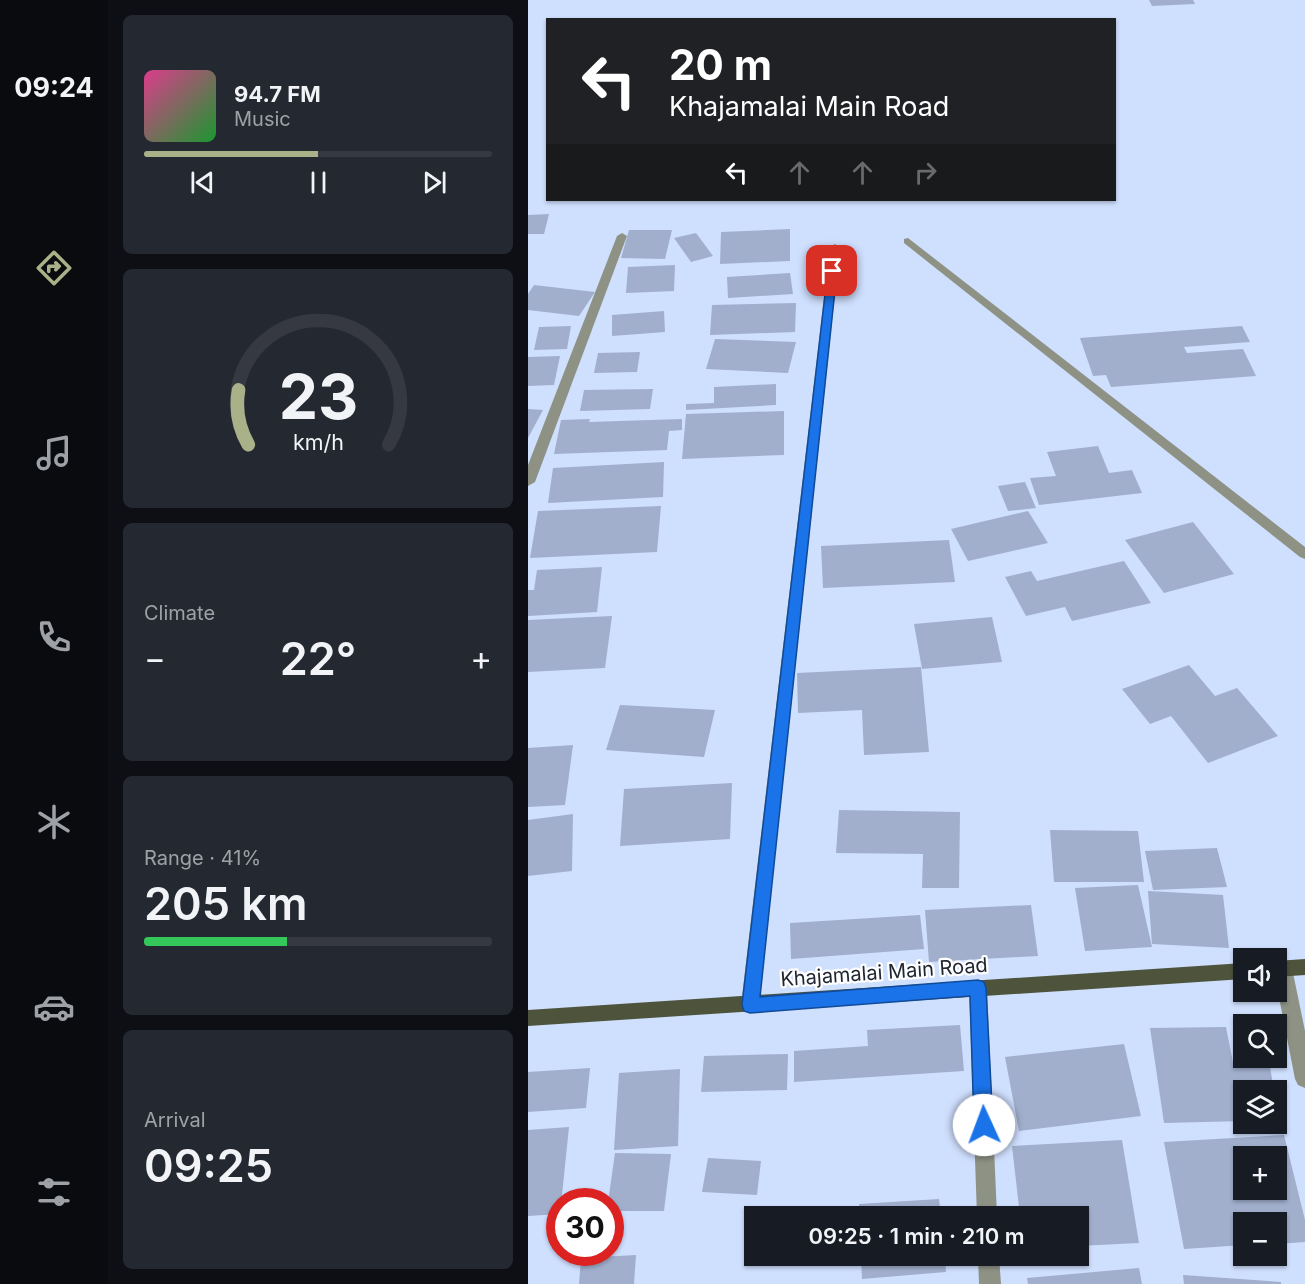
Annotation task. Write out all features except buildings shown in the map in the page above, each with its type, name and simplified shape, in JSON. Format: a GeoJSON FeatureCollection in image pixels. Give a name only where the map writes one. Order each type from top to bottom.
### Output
{"type":"FeatureCollection","features":[{"type":"Feature","properties":{"kind":"main road"},"geometry":{"type":"LineString","coordinates":[[1287,968],[1305,967]]}},
{"type":"Feature","properties":{"kind":"main road","name":"Khajamalai Main Road"},"geometry":{"type":"LineString","coordinates":[[528,1018],[1233,972]]}},
{"type":"Feature","properties":{"kind":"street"},"geometry":{"type":"LineString","coordinates":[[528,482],[621,236]]}},
{"type":"Feature","properties":{"kind":"street"},"geometry":{"type":"LineString","coordinates":[[908,241],[1305,554]]}},
{"type":"Feature","properties":{"kind":"street"},"geometry":{"type":"LineString","coordinates":[[750,1005],[835,247]]}},
{"type":"Feature","properties":{"kind":"street"},"geometry":{"type":"LineString","coordinates":[[978,988],[987,1206]]}},
{"type":"Feature","properties":{"kind":"street"},"geometry":{"type":"LineString","coordinates":[[1287,1000],[1305,1079]]}},
{"type":"Feature","properties":{"kind":"street"},"geometry":{"type":"LineString","coordinates":[[989,1266],[990,1284]]}},
{"type":"Feature","properties":{"kind":"route"},"geometry":{"type":"LineString","coordinates":[[832,271],[750,1005],[978,988],[984,1125]]}}]}
